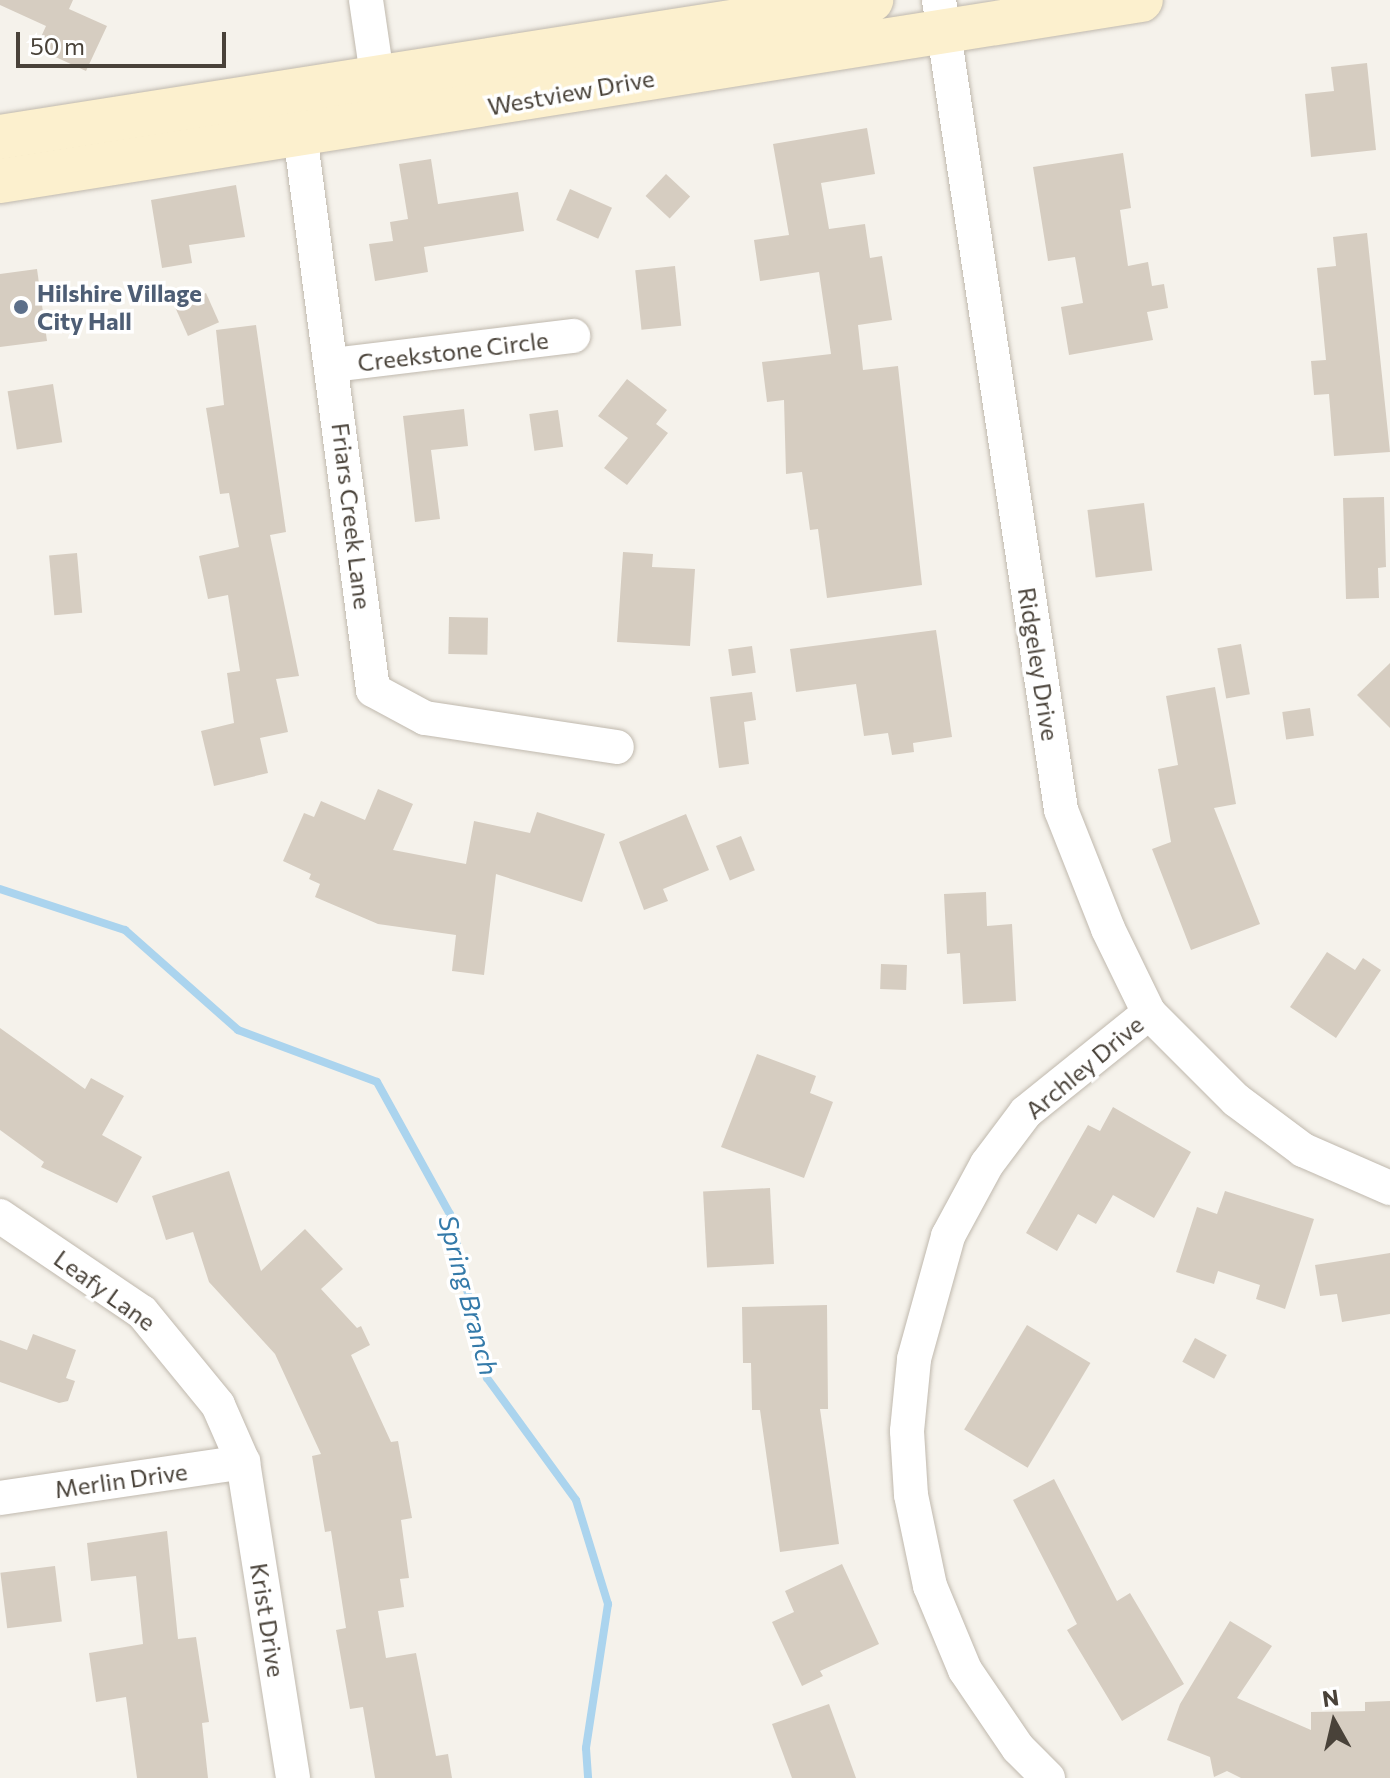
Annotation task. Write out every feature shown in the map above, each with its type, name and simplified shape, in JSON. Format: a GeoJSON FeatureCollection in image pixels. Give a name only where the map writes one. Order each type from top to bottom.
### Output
{"type":"FeatureCollection","features":[{"type":"Feature","properties":{"kind":"main road","name":"Westview Drive"},"geometry":{"type":"LineString","coordinates":[[0,137],[871,0]]}},
{"type":"Feature","properties":{"kind":"main road","name":"Westview Drive"},"geometry":{"type":"LineString","coordinates":[[0,181],[385,123],[942,18],[1141,0]]}},
{"type":"Feature","properties":{"kind":"street"},"geometry":{"type":"LineString","coordinates":[[366,0],[385,123]]}},
{"type":"Feature","properties":{"kind":"street","name":"Ridgeley Drive"},"geometry":{"type":"LineString","coordinates":[[942,18],[1061,810],[1108,929],[1149,1013],[1236,1100],[1303,1150],[1390,1188]]}},
{"type":"Feature","properties":{"kind":"street","name":"Friars Creek Lane"},"geometry":{"type":"LineString","coordinates":[[294,91],[373,690],[425,718],[617,747]]}},
{"type":"Feature","properties":{"kind":"street","name":"Creekstone Circle"},"geometry":{"type":"LineString","coordinates":[[332,365],[573,336]]}},
{"type":"Feature","properties":{"kind":"street","name":"Archley Drive"},"geometry":{"type":"LineString","coordinates":[[1048,1778],[1018,1748],[965,1670],[930,1586],[911,1495],[907,1431],[914,1359],[948,1236],[987,1164],[1026,1112],[1149,1013]]}},
{"type":"Feature","properties":{"kind":"street","name":"Leafy Lane"},"geometry":{"type":"LineString","coordinates":[[0,1216],[163,1333],[218,1405],[243,1462]]}},
{"type":"Feature","properties":{"kind":"street","name":"Merlin Drive"},"geometry":{"type":"LineString","coordinates":[[0,1498],[243,1462]]}},
{"type":"Feature","properties":{"kind":"street","name":"Krist Drive"},"geometry":{"type":"LineString","coordinates":[[243,1462],[293,1778]]}},
{"type":"Feature","properties":{"kind":"building"},"geometry":{"type":"Polygon","coordinates":[[[0,0],[73,0],[69,9],[107,26],[86,71],[36,48],[46,26],[0,5],[0,0]]]}},
{"type":"Feature","properties":{"kind":"building"},"geometry":{"type":"Polygon","coordinates":[[[1367,63],[1376,150],[1311,157],[1305,94],[1334,91],[1331,67],[1367,63]]]}},
{"type":"Feature","properties":{"kind":"building"},"geometry":{"type":"Polygon","coordinates":[[[867,128],[875,174],[821,183],[829,229],[865,224],[870,258],[882,256],[892,320],[858,325],[863,370],[898,366],[922,585],[827,598],[818,529],[810,530],[802,472],[786,474],[784,400],[767,402],[762,362],[831,354],[819,272],[760,281],[754,240],[789,235],[773,144],[867,128]]]}},
{"type":"Feature","properties":{"kind":"building"},"geometry":{"type":"Polygon","coordinates":[[[1123,153],[1131,208],[1120,210],[1128,266],[1148,262],[1152,286],[1164,284],[1168,308],[1147,312],[1153,340],[1069,355],[1061,307],[1083,303],[1075,257],[1048,261],[1033,167],[1123,153]]]}},
{"type":"Feature","properties":{"kind":"building"},"geometry":{"type":"Polygon","coordinates":[[[431,159],[438,204],[518,192],[524,231],[424,247],[428,272],[375,281],[369,244],[393,241],[390,222],[408,219],[399,164],[431,159]]]}},
{"type":"Feature","properties":{"kind":"building"},"geometry":{"type":"Polygon","coordinates":[[[666,174],[690,197],[670,218],[646,196],[666,174]]]}},
{"type":"Feature","properties":{"kind":"building"},"geometry":{"type":"Polygon","coordinates":[[[236,185],[245,237],[189,245],[192,263],[162,268],[151,200],[236,185]]]}},
{"type":"Feature","properties":{"kind":"building"},"geometry":{"type":"Polygon","coordinates":[[[570,189],[612,208],[598,239],[556,220],[570,189]]]}},
{"type":"Feature","properties":{"kind":"building"},"geometry":{"type":"Polygon","coordinates":[[[1367,233],[1390,452],[1334,456],[1329,394],[1314,395],[1311,361],[1326,360],[1317,268],[1336,266],[1333,237],[1367,233]]]}},
{"type":"Feature","properties":{"kind":"building"},"geometry":{"type":"Polygon","coordinates":[[[675,266],[681,326],[641,330],[635,270],[675,266]]]}},
{"type":"Feature","properties":{"kind":"building","name":"Hilshire Village City Hall"},"geometry":{"type":"Polygon","coordinates":[[[37,269],[47,341],[0,347],[0,274],[37,269]]]}},
{"type":"Feature","properties":{"kind":"building"},"geometry":{"type":"Polygon","coordinates":[[[206,293],[219,322],[188,336],[175,307],[206,293]]]}},
{"type":"Feature","properties":{"kind":"building"},"geometry":{"type":"Polygon","coordinates":[[[256,325],[286,532],[270,535],[299,676],[276,679],[288,732],[260,738],[268,773],[214,786],[201,731],[234,723],[227,673],[240,671],[228,595],[208,599],[199,556],[239,547],[229,493],[220,494],[206,408],[224,405],[216,330],[256,325]]]}},
{"type":"Feature","properties":{"kind":"building"},"geometry":{"type":"Polygon","coordinates":[[[627,379],[667,410],[656,424],[668,433],[627,485],[604,468],[628,438],[598,416],[627,379]]]}},
{"type":"Feature","properties":{"kind":"building"},"geometry":{"type":"Polygon","coordinates":[[[53,384],[62,442],[17,449],[8,391],[53,384]]]}},
{"type":"Feature","properties":{"kind":"building"},"geometry":{"type":"Polygon","coordinates":[[[464,409],[468,446],[431,450],[440,519],[415,522],[403,416],[464,409]]]}},
{"type":"Feature","properties":{"kind":"building"},"geometry":{"type":"Polygon","coordinates":[[[558,410],[563,447],[534,451],[529,414],[558,410]]]}},
{"type":"Feature","properties":{"kind":"building"},"geometry":{"type":"Polygon","coordinates":[[[1384,497],[1386,567],[1378,568],[1379,598],[1346,599],[1343,498],[1384,497]]]}},
{"type":"Feature","properties":{"kind":"building"},"geometry":{"type":"Polygon","coordinates":[[[1144,503],[1152,570],[1096,577],[1087,510],[1144,503]]]}},
{"type":"Feature","properties":{"kind":"building"},"geometry":{"type":"Polygon","coordinates":[[[623,552],[653,554],[652,567],[695,569],[690,646],[617,642],[623,552]]]}},
{"type":"Feature","properties":{"kind":"building"},"geometry":{"type":"Polygon","coordinates":[[[77,553],[82,613],[54,615],[49,555],[77,553]]]}},
{"type":"Feature","properties":{"kind":"building"},"geometry":{"type":"Polygon","coordinates":[[[449,617],[488,618],[487,655],[448,654],[449,617]]]}},
{"type":"Feature","properties":{"kind":"building"},"geometry":{"type":"Polygon","coordinates":[[[936,630],[952,737],[913,743],[914,752],[892,755],[888,733],[864,736],[856,684],[796,692],[790,649],[936,630]]]}},
{"type":"Feature","properties":{"kind":"building"},"geometry":{"type":"Polygon","coordinates":[[[1241,644],[1250,694],[1226,698],[1217,648],[1241,644]]]}},
{"type":"Feature","properties":{"kind":"building"},"geometry":{"type":"Polygon","coordinates":[[[752,646],[756,673],[732,676],[728,649],[752,646]]]}},
{"type":"Feature","properties":{"kind":"building"},"geometry":{"type":"Polygon","coordinates":[[[1390,663],[1390,728],[1357,695],[1390,663]]]}},
{"type":"Feature","properties":{"kind":"building"},"geometry":{"type":"Polygon","coordinates":[[[1215,687],[1236,804],[1214,808],[1260,924],[1191,950],[1152,849],[1171,842],[1158,769],[1178,765],[1166,696],[1215,687]]]}},
{"type":"Feature","properties":{"kind":"building"},"geometry":{"type":"Polygon","coordinates":[[[752,692],[756,720],[744,722],[749,764],[719,768],[710,697],[752,692]]]}},
{"type":"Feature","properties":{"kind":"building"},"geometry":{"type":"Polygon","coordinates":[[[1310,708],[1314,736],[1286,740],[1282,712],[1310,708]]]}},
{"type":"Feature","properties":{"kind":"building"},"geometry":{"type":"Polygon","coordinates":[[[378,789],[413,804],[393,850],[466,864],[474,821],[530,833],[537,812],[605,834],[582,902],[496,874],[484,975],[452,971],[456,935],[378,924],[315,897],[320,884],[309,879],[311,874],[283,861],[304,813],[314,817],[321,801],[365,820],[378,789]]]}},
{"type":"Feature","properties":{"kind":"building"},"geometry":{"type":"Polygon","coordinates":[[[686,814],[709,870],[663,889],[668,901],[644,910],[619,842],[686,814]]]}},
{"type":"Feature","properties":{"kind":"building"},"geometry":{"type":"Polygon","coordinates":[[[741,836],[755,870],[730,880],[716,846],[741,836]]]}},
{"type":"Feature","properties":{"kind":"building"},"geometry":{"type":"Polygon","coordinates":[[[986,892],[987,926],[1012,924],[1016,1001],[963,1004],[960,953],[947,954],[944,894],[986,892]]]}},
{"type":"Feature","properties":{"kind":"building"},"geometry":{"type":"Polygon","coordinates":[[[1327,952],[1355,970],[1363,958],[1381,970],[1336,1038],[1290,1007],[1327,952]]]}},
{"type":"Feature","properties":{"kind":"building"},"geometry":{"type":"Polygon","coordinates":[[[881,964],[907,965],[906,990],[880,989],[881,964]]]}},
{"type":"Feature","properties":{"kind":"building"},"geometry":{"type":"Polygon","coordinates":[[[0,1028],[85,1089],[91,1078],[124,1096],[102,1135],[142,1157],[117,1203],[41,1167],[44,1162],[0,1130],[0,1028]]]}},
{"type":"Feature","properties":{"kind":"building"},"geometry":{"type":"Polygon","coordinates":[[[757,1054],[816,1076],[810,1093],[833,1102],[804,1178],[721,1147],[757,1054]]]}},
{"type":"Feature","properties":{"kind":"building"},"geometry":{"type":"Polygon","coordinates":[[[1113,1107],[1191,1152],[1154,1218],[1113,1195],[1096,1224],[1078,1214],[1057,1251],[1026,1233],[1088,1125],[1100,1131],[1113,1107]]]}},
{"type":"Feature","properties":{"kind":"building"},"geometry":{"type":"Polygon","coordinates":[[[229,1171],[261,1271],[305,1229],[343,1269],[321,1289],[357,1328],[361,1326],[370,1345],[351,1355],[391,1442],[398,1441],[412,1518],[401,1520],[409,1578],[400,1579],[404,1607],[378,1611],[386,1658],[416,1653],[436,1756],[448,1754],[452,1778],[375,1778],[363,1707],[350,1709],[336,1630],[346,1628],[331,1531],[325,1532],[312,1456],[321,1454],[275,1354],[209,1282],[193,1232],[166,1240],[152,1196],[229,1171]]]}},
{"type":"Feature","properties":{"kind":"building"},"geometry":{"type":"Polygon","coordinates":[[[770,1188],[774,1264],[707,1267],[703,1192],[770,1188]]]}},
{"type":"Feature","properties":{"kind":"building"},"geometry":{"type":"Polygon","coordinates":[[[1225,1191],[1314,1219],[1285,1309],[1256,1299],[1260,1285],[1218,1271],[1214,1284],[1176,1272],[1197,1207],[1217,1214],[1225,1191]]]}},
{"type":"Feature","properties":{"kind":"building"},"geometry":{"type":"Polygon","coordinates":[[[1390,1253],[1390,1314],[1342,1322],[1337,1294],[1320,1296],[1315,1265],[1390,1253]]]}},
{"type":"Feature","properties":{"kind":"building"},"geometry":{"type":"Polygon","coordinates":[[[827,1305],[828,1409],[820,1409],[839,1544],[780,1552],[760,1410],[752,1410],[751,1363],[743,1363],[742,1307],[827,1305]]]}},
{"type":"Feature","properties":{"kind":"building"},"geometry":{"type":"Polygon","coordinates":[[[1027,1325],[1090,1363],[1028,1468],[964,1430],[1027,1325]]]}},
{"type":"Feature","properties":{"kind":"building"},"geometry":{"type":"Polygon","coordinates":[[[33,1334],[76,1350],[66,1378],[75,1381],[68,1401],[59,1403],[0,1382],[0,1340],[27,1350],[33,1334]]]}},
{"type":"Feature","properties":{"kind":"building"},"geometry":{"type":"Polygon","coordinates":[[[1195,1338],[1227,1355],[1214,1379],[1182,1362],[1195,1338]]]}},
{"type":"Feature","properties":{"kind":"building"},"geometry":{"type":"Polygon","coordinates":[[[1054,1479],[1117,1601],[1130,1593],[1184,1684],[1122,1721],[1067,1630],[1077,1624],[1013,1500],[1054,1479]]]}},
{"type":"Feature","properties":{"kind":"building"},"geometry":{"type":"Polygon","coordinates":[[[167,1531],[178,1639],[196,1637],[209,1722],[202,1723],[208,1778],[137,1778],[126,1697],[96,1702],[89,1653],[143,1644],[136,1576],[91,1581],[87,1543],[167,1531]]]}},
{"type":"Feature","properties":{"kind":"building"},"geometry":{"type":"Polygon","coordinates":[[[842,1564],[879,1644],[820,1671],[823,1676],[802,1686],[772,1622],[794,1612],[785,1591],[842,1564]]]}},
{"type":"Feature","properties":{"kind":"building"},"geometry":{"type":"Polygon","coordinates":[[[55,1566],[62,1622],[7,1628],[0,1573],[55,1566]]]}},
{"type":"Feature","properties":{"kind":"building"},"geometry":{"type":"Polygon","coordinates":[[[1230,1621],[1272,1646],[1237,1698],[1311,1730],[1311,1712],[1365,1711],[1365,1702],[1390,1701],[1390,1778],[1241,1778],[1227,1771],[1214,1777],[1210,1757],[1167,1740],[1180,1704],[1230,1621]]]}},
{"type":"Feature","properties":{"kind":"building"},"geometry":{"type":"Polygon","coordinates":[[[829,1704],[856,1778],[792,1778],[772,1724],[829,1704]]]}},
{"type":"Feature","properties":{"kind":"waterway","name":"Spring Branch"},"geometry":{"type":"LineString","coordinates":[[0,889],[125,930],[238,1030],[377,1082],[450,1214],[487,1378],[576,1500],[608,1604],[586,1748],[588,1778]]}},
{"type":"Feature","properties":{"kind":"place","name":"Hilshire Village City Hall"},"geometry":{"type":"Point","coordinates":[21,307]}}]}
